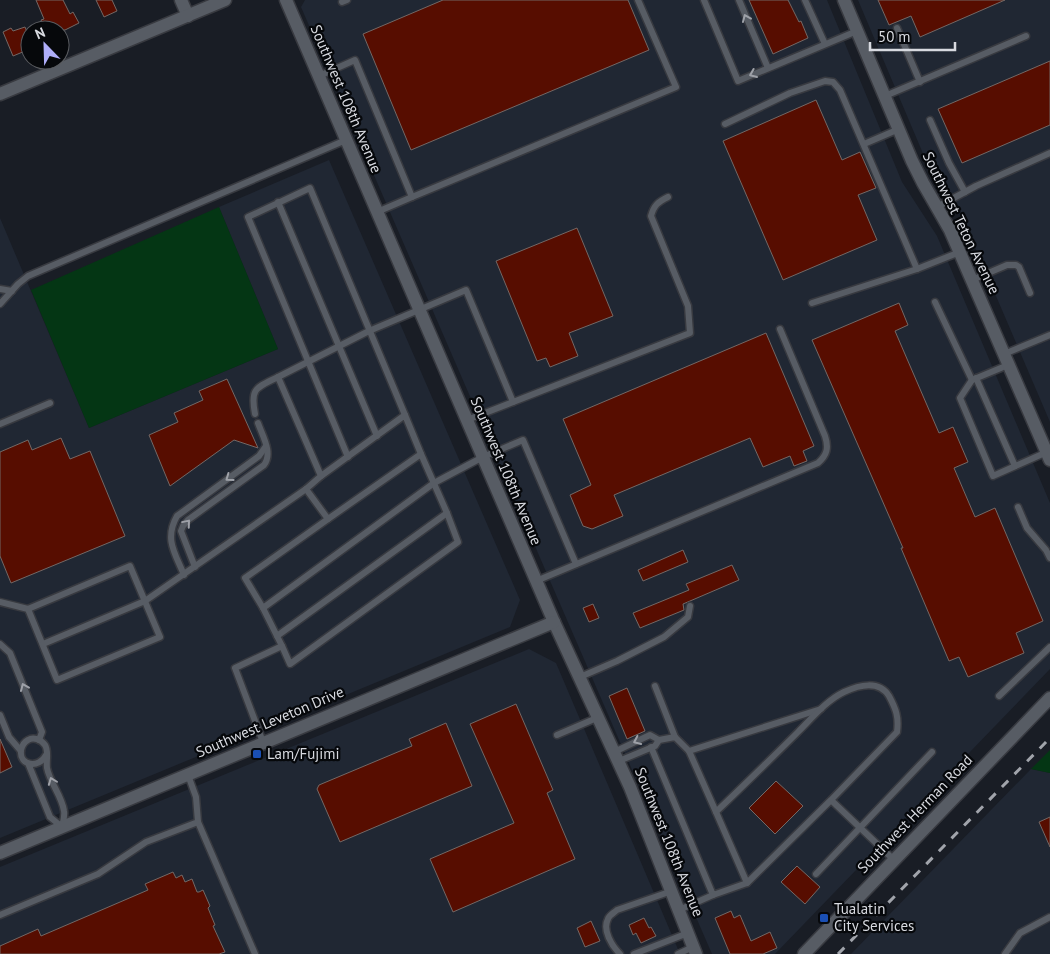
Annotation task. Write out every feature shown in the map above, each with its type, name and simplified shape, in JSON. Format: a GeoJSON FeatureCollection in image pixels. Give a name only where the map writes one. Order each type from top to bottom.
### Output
{"type":"FeatureCollection","features":[{"type":"Feature","properties":{"kind":"street"},"geometry":{"type":"LineString","coordinates":[[181,0],[188,16]]}},
{"type":"Feature","properties":{"kind":"street"},"geometry":{"type":"LineString","coordinates":[[0,94],[225,0]]}},
{"type":"Feature","properties":{"kind":"street","name":"Southwest 108th Avenue"},"geometry":{"type":"LineString","coordinates":[[286,0],[536,581],[616,756],[695,950]]}},
{"type":"Feature","properties":{"kind":"street","name":"Southwest Teton Avenue"},"geometry":{"type":"LineString","coordinates":[[844,0],[923,183],[960,252],[1048,456]]}},
{"type":"Feature","properties":{"kind":"street","name":"Southwest Leveton Drive"},"geometry":{"type":"LineString","coordinates":[[0,853],[554,622]]}},
{"type":"Feature","properties":{"kind":"street","name":"Southwest Herman Road"},"geometry":{"type":"LineString","coordinates":[[804,954],[1050,698]]}},
{"type":"Feature","properties":{"kind":"lane"},"geometry":{"type":"LineString","coordinates":[[377,212],[676,87],[638,0]]}},
{"type":"Feature","properties":{"kind":"lane"},"geometry":{"type":"LineString","coordinates":[[704,0],[738,81],[857,31]]}},
{"type":"Feature","properties":{"kind":"lane"},"geometry":{"type":"LineString","coordinates":[[739,0],[768,68]]}},
{"type":"Feature","properties":{"kind":"lane"},"geometry":{"type":"LineString","coordinates":[[805,0],[825,44]]}},
{"type":"Feature","properties":{"kind":"lane"},"geometry":{"type":"LineString","coordinates":[[897,28],[920,82]]}},
{"type":"Feature","properties":{"kind":"lane"},"geometry":{"type":"LineString","coordinates":[[885,96],[1026,36]]}},
{"type":"Feature","properties":{"kind":"lane"},"geometry":{"type":"LineString","coordinates":[[319,76],[355,60],[412,197]]}},
{"type":"Feature","properties":{"kind":"lane"},"geometry":{"type":"LineString","coordinates":[[725,124],[790,93],[825,81],[833,82],[840,90],[917,269]]}},
{"type":"Feature","properties":{"kind":"lane"},"geometry":{"type":"LineString","coordinates":[[930,120],[949,163],[965,192]]}},
{"type":"Feature","properties":{"kind":"lane"},"geometry":{"type":"LineString","coordinates":[[864,144],[899,129]]}},
{"type":"Feature","properties":{"kind":"lane"},"geometry":{"type":"LineString","coordinates":[[0,304],[28,276],[346,140]]}},
{"type":"Feature","properties":{"kind":"lane"},"geometry":{"type":"LineString","coordinates":[[937,207],[1050,153]]}},
{"type":"Feature","properties":{"kind":"lane"},"geometry":{"type":"LineString","coordinates":[[348,457],[248,216],[310,188],[458,542],[290,664],[263,608],[245,578],[421,454]]}},
{"type":"Feature","properties":{"kind":"lane"},"geometry":{"type":"LineString","coordinates":[[467,420],[690,333],[688,306],[651,216],[653,208],[658,202],[668,197]]}},
{"type":"Feature","properties":{"kind":"lane"},"geometry":{"type":"LineString","coordinates":[[278,202],[377,436]]}},
{"type":"Feature","properties":{"kind":"lane"},"geometry":{"type":"LineString","coordinates":[[812,303],[917,269],[960,252]]}},
{"type":"Feature","properties":{"kind":"lane"},"geometry":{"type":"LineString","coordinates":[[972,280],[1007,265],[1016,265],[1030,293]]}},
{"type":"Feature","properties":{"kind":"lane"},"geometry":{"type":"LineString","coordinates":[[0,289],[12,291]]}},
{"type":"Feature","properties":{"kind":"lane"},"geometry":{"type":"LineString","coordinates":[[255,414],[252,399],[254,392],[261,386],[369,331],[466,290],[513,402]]}},
{"type":"Feature","properties":{"kind":"lane"},"geometry":{"type":"LineString","coordinates":[[935,302],[1015,466]]}},
{"type":"Feature","properties":{"kind":"lane"},"geometry":{"type":"LineString","coordinates":[[536,581],[818,463],[825,457],[828,446],[825,436],[780,329]]}},
{"type":"Feature","properties":{"kind":"lane"},"geometry":{"type":"LineString","coordinates":[[1048,456],[1015,466],[993,476],[960,398],[974,379],[1050,335]]}},
{"type":"Feature","properties":{"kind":"lane"},"geometry":{"type":"LineString","coordinates":[[278,377],[322,476]]}},
{"type":"Feature","properties":{"kind":"lane"},"geometry":{"type":"LineString","coordinates":[[0,424],[50,403]]}},
{"type":"Feature","properties":{"kind":"lane"},"geometry":{"type":"LineString","coordinates":[[43,644],[145,601],[306,489],[405,415]]}},
{"type":"Feature","properties":{"kind":"lane"},"geometry":{"type":"LineString","coordinates":[[195,567],[181,531],[183,526],[188,520],[264,465],[268,459],[268,453],[258,423]]}},
{"type":"Feature","properties":{"kind":"lane"},"geometry":{"type":"LineString","coordinates":[[263,608],[434,483],[483,457],[523,440],[576,564]]}},
{"type":"Feature","properties":{"kind":"lane"},"geometry":{"type":"LineString","coordinates":[[184,575],[170,537],[177,516],[259,456],[266,446]]}},
{"type":"Feature","properties":{"kind":"lane"},"geometry":{"type":"LineString","coordinates":[[306,489],[328,519]]}},
{"type":"Feature","properties":{"kind":"lane"},"geometry":{"type":"LineString","coordinates":[[1018,507],[1027,528],[1046,550],[1050,558]]}},
{"type":"Feature","properties":{"kind":"lane"},"geometry":{"type":"LineString","coordinates":[[277,636],[447,513]]}},
{"type":"Feature","properties":{"kind":"lane"},"geometry":{"type":"LineString","coordinates":[[0,602],[28,608],[130,566],[160,637],[58,680],[28,608]]}},
{"type":"Feature","properties":{"kind":"lane"},"geometry":{"type":"LineString","coordinates":[[580,677],[664,637],[688,617],[690,606]]}},
{"type":"Feature","properties":{"kind":"lane"},"geometry":{"type":"LineString","coordinates":[[0,644],[10,653],[42,732],[39,740]]}},
{"type":"Feature","properties":{"kind":"lane"},"geometry":{"type":"LineString","coordinates":[[263,742],[235,668],[282,646]]}},
{"type":"Feature","properties":{"kind":"lane"},"geometry":{"type":"LineString","coordinates":[[1000,696],[1050,647]]}},
{"type":"Feature","properties":{"kind":"lane"},"geometry":{"type":"LineString","coordinates":[[679,910],[747,883],[897,732],[899,720],[896,708],[886,691],[878,686],[866,685],[844,692],[822,709],[716,812]]}},
{"type":"Feature","properties":{"kind":"lane"},"geometry":{"type":"LineString","coordinates":[[655,686],[676,737],[689,751],[747,883]]}},
{"type":"Feature","properties":{"kind":"lane"},"geometry":{"type":"LineString","coordinates":[[689,751],[822,709]]}},
{"type":"Feature","properties":{"kind":"lane"},"geometry":{"type":"LineString","coordinates":[[0,715],[9,737],[21,751]]}},
{"type":"Feature","properties":{"kind":"lane"},"geometry":{"type":"LineString","coordinates":[[557,735],[599,717]]}},
{"type":"Feature","properties":{"kind":"lane"},"geometry":{"type":"LineString","coordinates":[[616,756],[650,736],[659,740],[676,737]]}},
{"type":"Feature","properties":{"kind":"lane"},"geometry":{"type":"LineString","coordinates":[[28,740],[39,740],[46,747],[50,776],[64,812],[62,827],[50,818],[28,763],[22,757],[23,745],[28,740]]}},
{"type":"Feature","properties":{"kind":"lane"},"geometry":{"type":"LineString","coordinates":[[616,756],[655,746],[659,740]]}},
{"type":"Feature","properties":{"kind":"lane"},"geometry":{"type":"LineString","coordinates":[[651,747],[713,895]]}},
{"type":"Feature","properties":{"kind":"lane"},"geometry":{"type":"LineString","coordinates":[[816,874],[932,752]]}},
{"type":"Feature","properties":{"kind":"lane"},"geometry":{"type":"LineString","coordinates":[[28,763],[38,764],[43,761],[46,755]]}},
{"type":"Feature","properties":{"kind":"lane"},"geometry":{"type":"LineString","coordinates":[[188,774],[196,797],[198,822],[255,954]]}},
{"type":"Feature","properties":{"kind":"lane"},"geometry":{"type":"LineString","coordinates":[[831,800],[894,860]]}},
{"type":"Feature","properties":{"kind":"lane"},"geometry":{"type":"LineString","coordinates":[[0,915],[98,874],[146,842],[198,822]]}},
{"type":"Feature","properties":{"kind":"lane"},"geometry":{"type":"LineString","coordinates":[[620,954],[614,948],[609,937],[606,927],[607,919],[617,910],[672,891]]}},
{"type":"Feature","properties":{"kind":"lane"},"geometry":{"type":"LineString","coordinates":[[1005,954],[1020,934],[1050,917]]}},
{"type":"Feature","properties":{"kind":"lane"},"geometry":{"type":"LineString","coordinates":[[634,954],[688,933]]}},
{"type":"Feature","properties":{"kind":"lane"},"geometry":{"type":"LineString","coordinates":[[678,954],[695,950]]}},
{"type":"Feature","properties":{"kind":"shaded area"},"geometry":{"type":"Polygon","coordinates":[[[305,0],[827,0],[902,182],[937,236],[1050,503],[1050,669],[775,954],[712,954],[301,7],[305,0]]]}},
{"type":"Feature","properties":{"kind":"shaded area"},"geometry":{"type":"Polygon","coordinates":[[[858,0],[1050,0],[1050,422],[966,226],[930,170],[858,0]]]}},
{"type":"Feature","properties":{"kind":"shaded area"},"geometry":{"type":"Polygon","coordinates":[[[329,160],[520,600],[510,627],[0,838],[0,218],[89,428],[278,349],[219,207],[329,160]]]}},
{"type":"Feature","properties":{"kind":"shaded area"},"geometry":{"type":"Polygon","coordinates":[[[529,649],[556,663],[680,954],[0,954],[0,867],[529,649]]]}},
{"type":"Feature","properties":{"kind":"shaded area"},"geometry":{"type":"Polygon","coordinates":[[[1031,769],[1050,773],[1050,954],[851,954],[1031,769]]]}},
{"type":"Feature","properties":{"kind":"green space"},"geometry":{"type":"Polygon","coordinates":[[[219,207],[278,349],[89,428],[31,290],[219,207]]]}},
{"type":"Feature","properties":{"kind":"green space"},"geometry":{"type":"Polygon","coordinates":[[[1050,750],[1050,773],[1031,769],[1050,750]]]}},
{"type":"Feature","properties":{"kind":"building"},"geometry":{"type":"Polygon","coordinates":[[[36,0],[63,0],[70,14],[73,12],[79,23],[70,28],[70,20],[41,20],[44,19],[36,0]]]}},
{"type":"Feature","properties":{"kind":"building"},"geometry":{"type":"Polygon","coordinates":[[[96,0],[112,0],[117,11],[104,17],[96,0]]]}},
{"type":"Feature","properties":{"kind":"building"},"geometry":{"type":"Polygon","coordinates":[[[443,0],[628,0],[649,50],[411,150],[363,34],[443,0]]]}},
{"type":"Feature","properties":{"kind":"building"},"geometry":{"type":"Polygon","coordinates":[[[749,0],[788,0],[799,22],[801,21],[808,38],[773,54],[749,0]]]}},
{"type":"Feature","properties":{"kind":"building"},"geometry":{"type":"Polygon","coordinates":[[[878,0],[1005,0],[920,37],[911,16],[889,25],[878,0]]]}},
{"type":"Feature","properties":{"kind":"building"},"geometry":{"type":"Polygon","coordinates":[[[11,28],[13,31],[20,29],[20,53],[13,56],[3,32],[11,28]]]}},
{"type":"Feature","properties":{"kind":"building"},"geometry":{"type":"Polygon","coordinates":[[[1050,61],[1050,125],[962,163],[938,109],[1050,61]]]}},
{"type":"Feature","properties":{"kind":"building"},"geometry":{"type":"Polygon","coordinates":[[[816,100],[842,160],[860,152],[876,188],[858,195],[877,240],[783,280],[723,141],[816,100]]]}},
{"type":"Feature","properties":{"kind":"building"},"geometry":{"type":"Polygon","coordinates":[[[577,228],[613,316],[569,333],[578,356],[550,367],[546,358],[537,361],[496,261],[577,228]]]}},
{"type":"Feature","properties":{"kind":"building"},"geometry":{"type":"Polygon","coordinates":[[[899,303],[908,325],[895,331],[939,433],[953,427],[968,462],[954,468],[975,517],[995,508],[1043,621],[1016,633],[1024,653],[968,677],[959,657],[949,661],[901,548],[903,548],[812,340],[899,303]]]}},
{"type":"Feature","properties":{"kind":"building"},"geometry":{"type":"Polygon","coordinates":[[[766,333],[814,446],[803,451],[807,461],[794,466],[790,456],[763,467],[750,438],[614,495],[623,516],[592,529],[583,526],[570,495],[591,485],[563,419],[766,333]]]}},
{"type":"Feature","properties":{"kind":"building"},"geometry":{"type":"Polygon","coordinates":[[[227,379],[258,448],[234,440],[170,486],[149,435],[178,422],[174,413],[203,400],[199,391],[227,379]]]}},
{"type":"Feature","properties":{"kind":"building"},"geometry":{"type":"Polygon","coordinates":[[[61,438],[70,459],[90,451],[125,536],[11,583],[0,556],[0,452],[28,440],[32,450],[61,438]]]}},
{"type":"Feature","properties":{"kind":"building"},"geometry":{"type":"Polygon","coordinates":[[[683,550],[688,562],[643,581],[638,570],[683,550]]]}},
{"type":"Feature","properties":{"kind":"building"},"geometry":{"type":"Polygon","coordinates":[[[732,565],[739,580],[683,604],[684,610],[640,628],[633,613],[689,590],[686,584],[732,565]]]}},
{"type":"Feature","properties":{"kind":"building"},"geometry":{"type":"Polygon","coordinates":[[[593,604],[599,618],[589,622],[583,608],[593,604]]]}},
{"type":"Feature","properties":{"kind":"building"},"geometry":{"type":"Polygon","coordinates":[[[627,688],[645,731],[627,739],[609,696],[627,688]]]}},
{"type":"Feature","properties":{"kind":"building"},"geometry":{"type":"Polygon","coordinates":[[[516,704],[553,790],[547,793],[575,859],[453,912],[430,859],[514,823],[470,724],[516,704]]]}},
{"type":"Feature","properties":{"kind":"building"},"geometry":{"type":"Polygon","coordinates":[[[446,723],[472,786],[340,842],[317,789],[319,785],[412,746],[409,739],[446,723]]]}},
{"type":"Feature","properties":{"kind":"building"},"geometry":{"type":"Polygon","coordinates":[[[0,739],[12,767],[0,773],[0,739]]]}},
{"type":"Feature","properties":{"kind":"building"},"geometry":{"type":"Polygon","coordinates":[[[776,781],[803,806],[775,834],[749,808],[776,781]]]}},
{"type":"Feature","properties":{"kind":"building"},"geometry":{"type":"Polygon","coordinates":[[[1050,817],[1050,847],[1039,822],[1050,817]]]}},
{"type":"Feature","properties":{"kind":"building"},"geometry":{"type":"Polygon","coordinates":[[[797,866],[820,887],[805,904],[781,882],[797,866]]]}},
{"type":"Feature","properties":{"kind":"building"},"geometry":{"type":"Polygon","coordinates":[[[173,872],[176,878],[182,875],[185,882],[192,879],[197,892],[203,890],[210,906],[208,908],[215,925],[213,926],[225,952],[219,954],[0,954],[0,946],[38,929],[41,936],[148,890],[145,884],[173,872]]]}},
{"type":"Feature","properties":{"kind":"building"},"geometry":{"type":"Polygon","coordinates":[[[731,911],[734,918],[740,915],[751,941],[770,932],[777,948],[763,954],[730,954],[715,918],[731,911]]]}},
{"type":"Feature","properties":{"kind":"building"},"geometry":{"type":"Polygon","coordinates":[[[644,918],[656,936],[641,943],[636,933],[633,935],[629,925],[644,918]]]}},
{"type":"Feature","properties":{"kind":"building"},"geometry":{"type":"Polygon","coordinates":[[[591,921],[600,941],[585,947],[577,928],[591,921]]]}},
{"type":"Feature","properties":{"kind":"railway"},"geometry":{"type":"LineString","coordinates":[[838,954],[1050,738]]}},
{"type":"Feature","properties":{"kind":"place","name":"Lam/Fujimi"},"geometry":{"type":"Point","coordinates":[257,754]}},
{"type":"Feature","properties":{"kind":"place","name":"Tualatin City Services"},"geometry":{"type":"Point","coordinates":[824,918]}}]}
